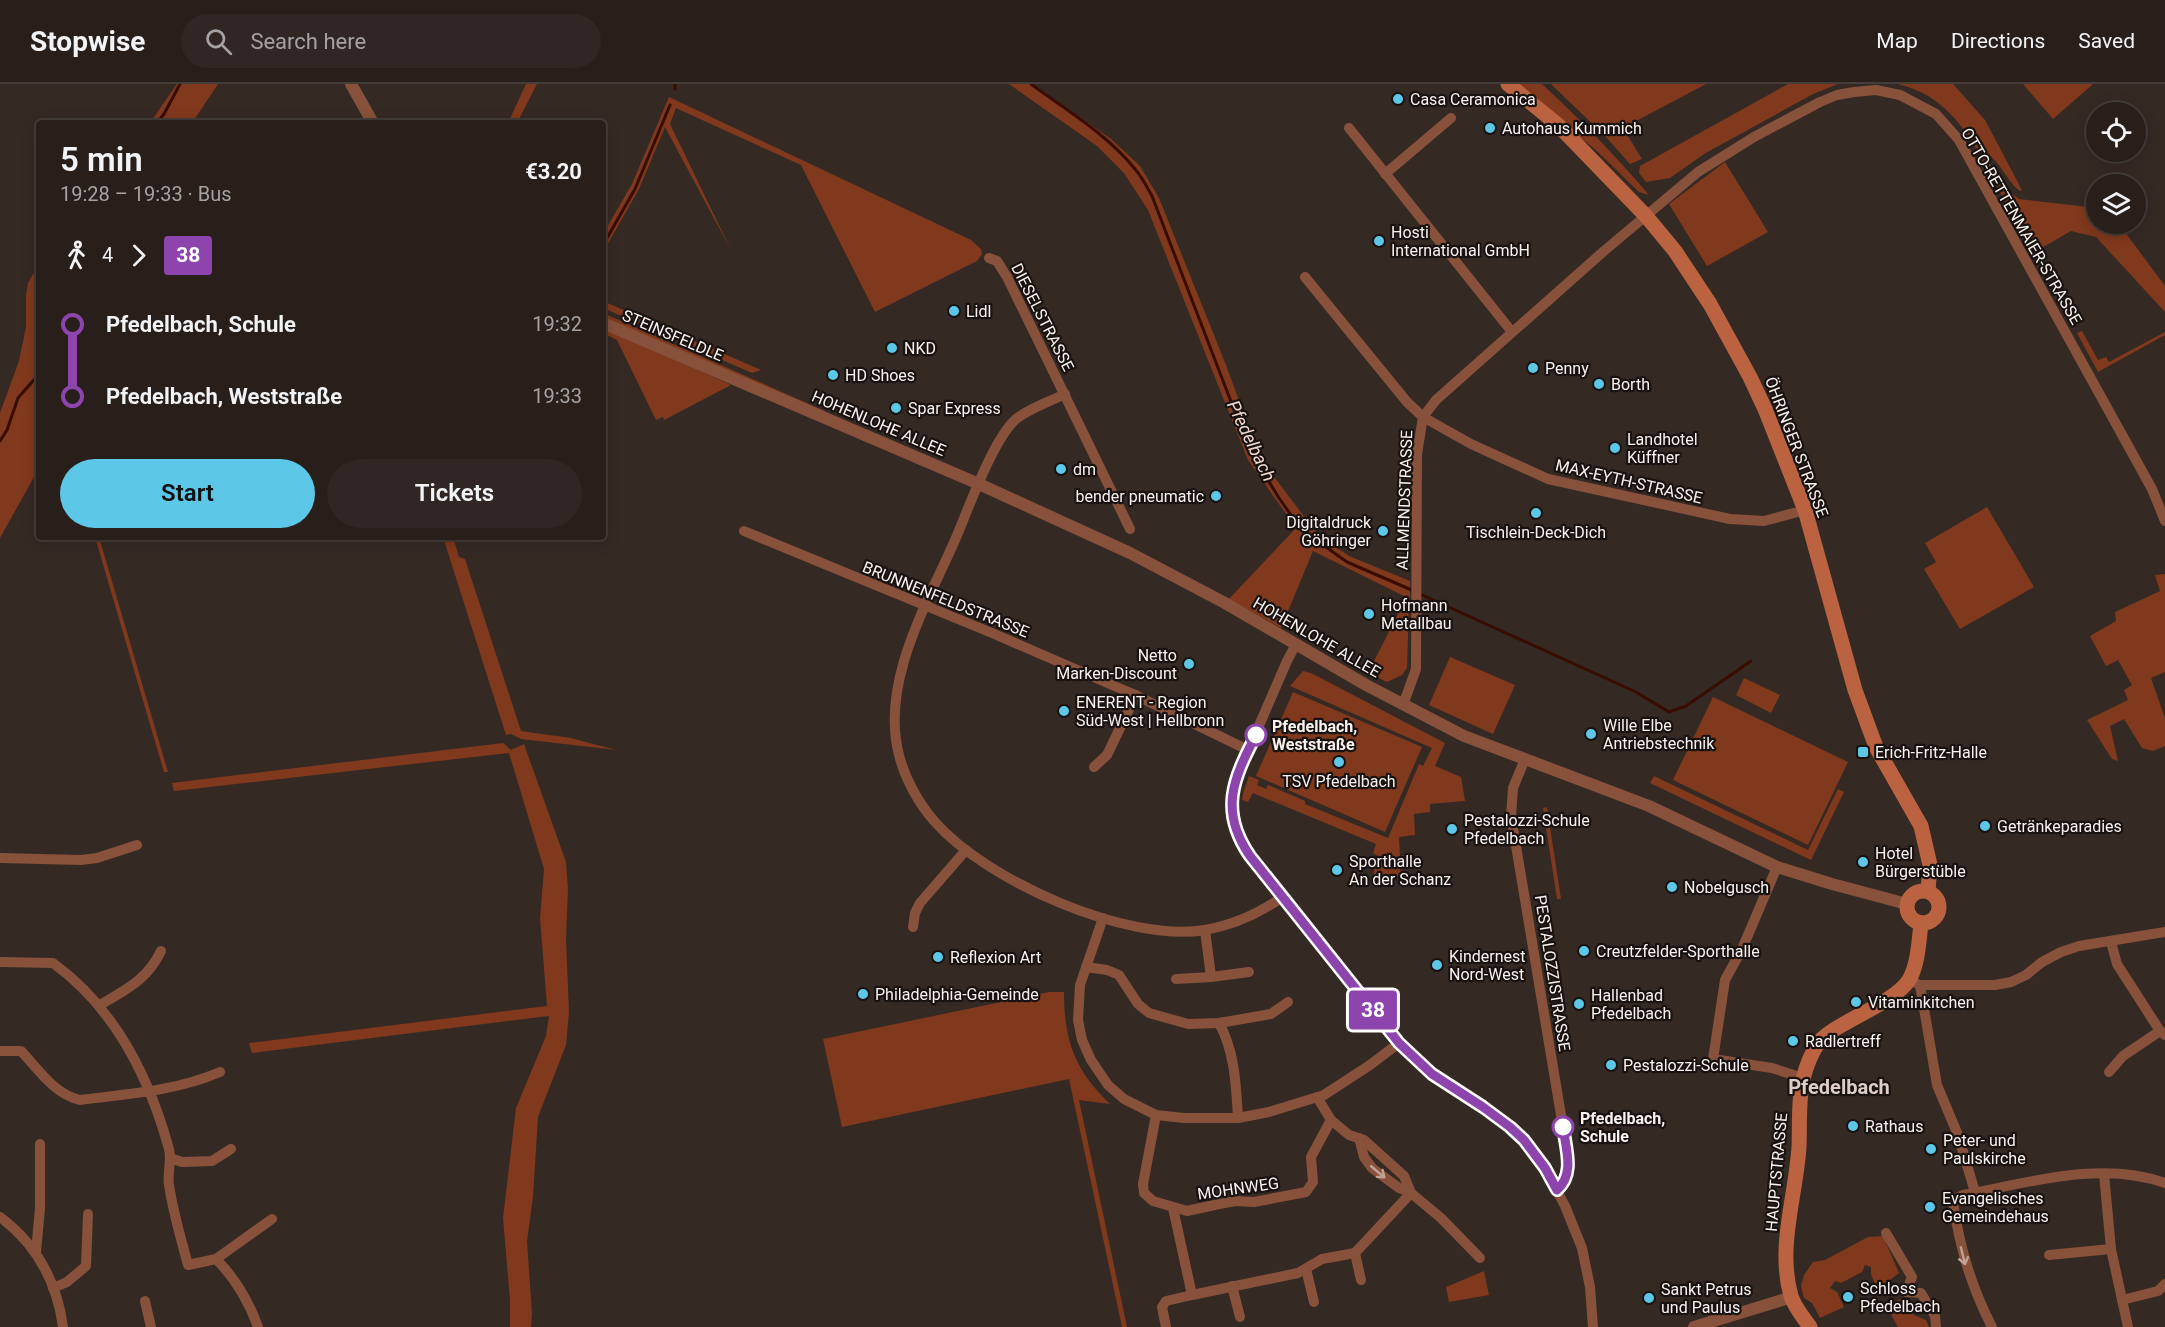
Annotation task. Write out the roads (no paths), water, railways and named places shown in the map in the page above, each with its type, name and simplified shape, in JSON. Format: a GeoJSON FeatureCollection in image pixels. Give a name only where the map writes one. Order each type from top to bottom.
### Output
{"type":"FeatureCollection","features":[{"type":"Feature","properties":{"kind":"main road","name":"ÖHRINGER STRASSE"},"geometry":{"type":"LineString","coordinates":[[1508,84],[1558,125],[1646,216],[1675,251],[1710,304],[1750,377],[1805,510],[1855,690],[1876,747],[1922,826],[1930,865],[1928,891]]}},
{"type":"Feature","properties":{"kind":"main road"},"geometry":{"type":"LineString","coordinates":[[1917,891],[1928,891],[1939,902],[1939,913],[1931,921],[1921,923],[1910,916],[1902,902],[1917,891]]}},
{"type":"Feature","properties":{"kind":"main road"},"geometry":{"type":"LineString","coordinates":[[1914,983],[1914,966],[1921,923]]}},
{"type":"Feature","properties":{"kind":"main road","name":"HAUPTSTRASSE"},"geometry":{"type":"LineString","coordinates":[[1810,1327],[1797,1309],[1792,1297],[1786,1258],[1798,1156],[1803,1078],[1820,1040],[1914,983]]}},
{"type":"Feature","properties":{"kind":"street"},"geometry":{"type":"LineString","coordinates":[[351,84],[371,120]]}},
{"type":"Feature","properties":{"kind":"street","name":"OTTO-RETTENMAIER-STRASSE"},"geometry":{"type":"LineString","coordinates":[[1646,216],[1698,172],[1715,161],[1754,137],[1837,95],[1876,90],[1900,95],[1919,104],[1936,114],[1959,140],[2152,489],[2165,521]]}},
{"type":"Feature","properties":{"kind":"street"},"geometry":{"type":"LineString","coordinates":[[1385,174],[1450,118]]}},
{"type":"Feature","properties":{"kind":"street"},"geometry":{"type":"LineString","coordinates":[[1349,128],[1512,332]]}},
{"type":"Feature","properties":{"kind":"street","name":"ALLMENDSTRASSE"},"geometry":{"type":"LineString","coordinates":[[1403,705],[1416,669],[1415,581],[1418,454],[1423,417],[1436,400],[1646,216]]}},
{"type":"Feature","properties":{"kind":"street","name":"DIESELSTRASSE"},"geometry":{"type":"LineString","coordinates":[[989,258],[997,261],[1007,277],[1130,529]]}},
{"type":"Feature","properties":{"kind":"street","name":"MAX-EYTH-STRASSE"},"geometry":{"type":"LineString","coordinates":[[1305,277],[1407,402],[1423,417],[1471,444],[1525,470],[1579,487],[1730,519],[1764,521],[1805,510]]}},
{"type":"Feature","properties":{"kind":"street","name":"STEINSFELDLE"},"geometry":{"type":"LineString","coordinates":[[606,324],[730,377]]}},
{"type":"Feature","properties":{"kind":"street","name":"HOHENLOHE ALLEE"},"geometry":{"type":"LineString","coordinates":[[730,377],[979,484],[1130,553],[1226,603],[1403,705],[1464,736],[1648,806],[1777,867],[1902,902]]}},
{"type":"Feature","properties":{"kind":"street","name":"DIESELSTRASSE"},"geometry":{"type":"LineString","coordinates":[[1065,394],[1028,411],[1015,420],[1006,431],[979,484],[903,661],[895,697],[894,721],[899,754],[918,800],[935,822],[966,850],[1003,876],[1060,902],[1103,918],[1177,932],[1205,930],[1244,919],[1264,910],[1284,896]]}},
{"type":"Feature","properties":{"kind":"street","name":"BRUNNENFELDSTRASSE"},"geometry":{"type":"LineString","coordinates":[[744,531],[1136,695],[1248,750]]}},
{"type":"Feature","properties":{"kind":"street"},"geometry":{"type":"LineString","coordinates":[[1296,644],[1235,781],[1231,803],[1234,828],[1250,856],[1399,1043],[1432,1074],[1510,1127],[1524,1140],[1538,1159],[1557,1190],[1582,1248],[1590,1287],[1593,1327]]}},
{"type":"Feature","properties":{"kind":"street"},"geometry":{"type":"LineString","coordinates":[[1094,767],[1107,755],[1136,695]]}},
{"type":"Feature","properties":{"kind":"street","name":"PESTALOZZISTRASSE"},"geometry":{"type":"LineString","coordinates":[[1525,759],[1513,788],[1511,816],[1563,1126],[1568,1174],[1565,1183],[1557,1190]]}},
{"type":"Feature","properties":{"kind":"street"},"geometry":{"type":"LineString","coordinates":[[0,858],[81,860],[97,858],[137,845]]}},
{"type":"Feature","properties":{"kind":"street"},"geometry":{"type":"LineString","coordinates":[[913,927],[915,913],[920,903],[966,850]]}},
{"type":"Feature","properties":{"kind":"street"},"geometry":{"type":"LineString","coordinates":[[1777,867],[1743,949],[1725,980],[1713,1059],[1772,1068],[1803,1078]]}},
{"type":"Feature","properties":{"kind":"street"},"geometry":{"type":"LineString","coordinates":[[1103,918],[1080,985],[1078,1020],[1082,1040],[1091,1060],[1108,1085],[1124,1099],[1156,1115],[1184,1118],[1238,1118],[1269,1112],[1324,1095],[1399,1043]]}},
{"type":"Feature","properties":{"kind":"street"},"geometry":{"type":"LineString","coordinates":[[1205,930],[1211,977]]}},
{"type":"Feature","properties":{"kind":"street"},"geometry":{"type":"LineString","coordinates":[[1975,1192],[1958,1135],[1937,1085],[1914,983],[1995,985],[2011,982],[2061,952],[2165,932]]}},
{"type":"Feature","properties":{"kind":"street"},"geometry":{"type":"LineString","coordinates":[[2109,1072],[2124,1056],[2162,1033],[2117,964],[2111,942]]}},
{"type":"Feature","properties":{"kind":"street"},"geometry":{"type":"LineString","coordinates":[[100,1005],[139,981],[154,965],[161,951]]}},
{"type":"Feature","properties":{"kind":"street"},"geometry":{"type":"LineString","coordinates":[[0,962],[53,963],[100,1005],[118,1029],[149,1092],[170,1151],[169,1184],[188,1265],[216,1258],[272,1219]]}},
{"type":"Feature","properties":{"kind":"street"},"geometry":{"type":"LineString","coordinates":[[1086,967],[1107,970],[1119,975],[1138,1004],[1149,1013],[1188,1024],[1219,1023],[1271,1014],[1288,1002]]}},
{"type":"Feature","properties":{"kind":"street"},"geometry":{"type":"LineString","coordinates":[[1176,979],[1249,972]]}},
{"type":"Feature","properties":{"kind":"street"},"geometry":{"type":"LineString","coordinates":[[1219,1023],[1225,1034],[1234,1067],[1238,1118]]}},
{"type":"Feature","properties":{"kind":"street"},"geometry":{"type":"LineString","coordinates":[[1,1051],[21,1051],[55,1088],[69,1097],[80,1100],[149,1092],[196,1083],[220,1072]]}},
{"type":"Feature","properties":{"kind":"street"},"geometry":{"type":"LineString","coordinates":[[1317,1097],[1331,1120],[1349,1135],[1364,1140],[1404,1176],[1411,1193],[1441,1218],[1480,1258]]}},
{"type":"Feature","properties":{"kind":"street","name":"MOHNWEG"},"geometry":{"type":"LineString","coordinates":[[1156,1115],[1143,1184],[1144,1193],[1152,1201],[1187,1211],[1236,1201],[1254,1202],[1306,1192],[1313,1182],[1311,1156],[1331,1120]]}},
{"type":"Feature","properties":{"kind":"street"},"geometry":{"type":"LineString","coordinates":[[36,1252],[40,1208],[40,1144]]}},
{"type":"Feature","properties":{"kind":"street"},"geometry":{"type":"LineString","coordinates":[[170,1158],[182,1162],[212,1161],[231,1149]]}},
{"type":"Feature","properties":{"kind":"street"},"geometry":{"type":"LineString","coordinates":[[2104,1174],[2110,1249],[2128,1327]]}},
{"type":"Feature","properties":{"kind":"street"},"geometry":{"type":"LineString","coordinates":[[1992,1327],[1967,1272],[1957,1231],[1954,1199],[1975,1192],[2067,1175],[2145,1176],[2165,1183]]}},
{"type":"Feature","properties":{"kind":"street"},"geometry":{"type":"LineString","coordinates":[[1166,1327],[1162,1307],[1166,1301],[1298,1273],[1322,1259],[1355,1253],[1411,1193]]}},
{"type":"Feature","properties":{"kind":"street"},"geometry":{"type":"LineString","coordinates":[[1173,1208],[1192,1295]]}},
{"type":"Feature","properties":{"kind":"street"},"geometry":{"type":"LineString","coordinates":[[53,1288],[67,1282],[86,1266],[88,1214]]}},
{"type":"Feature","properties":{"kind":"street"},"geometry":{"type":"LineString","coordinates":[[0,1217],[36,1252],[60,1307],[63,1327]]}},
{"type":"Feature","properties":{"kind":"street"},"geometry":{"type":"LineString","coordinates":[[1886,1233],[1912,1277],[1906,1292],[1921,1293],[1935,1316],[1936,1327]]}},
{"type":"Feature","properties":{"kind":"street"},"geometry":{"type":"LineString","coordinates":[[2049,1255],[2110,1249]]}},
{"type":"Feature","properties":{"kind":"street"},"geometry":{"type":"LineString","coordinates":[[1355,1253],[1361,1280]]}},
{"type":"Feature","properties":{"kind":"street"},"geometry":{"type":"LineString","coordinates":[[216,1258],[250,1305],[258,1327]]}},
{"type":"Feature","properties":{"kind":"street"},"geometry":{"type":"LineString","coordinates":[[1306,1269],[1314,1302]]}},
{"type":"Feature","properties":{"kind":"street"},"geometry":{"type":"LineString","coordinates":[[2122,1300],[2158,1291],[2165,1284]]}},
{"type":"Feature","properties":{"kind":"street"},"geometry":{"type":"LineString","coordinates":[[1232,1286],[1240,1317]]}},
{"type":"Feature","properties":{"kind":"street"},"geometry":{"type":"LineString","coordinates":[[1694,1327],[1792,1297]]}},
{"type":"Feature","properties":{"kind":"street"},"geometry":{"type":"LineString","coordinates":[[145,1301],[151,1327]]}},
{"type":"Feature","properties":{"kind":"waterway"},"geometry":{"type":"LineString","coordinates":[[159,120],[180,84]]}},
{"type":"Feature","properties":{"kind":"waterway"},"geometry":{"type":"LineString","coordinates":[[675,84],[675,89]]}},
{"type":"Feature","properties":{"kind":"waterway","name":"Pfedelbach"},"geometry":{"type":"LineString","coordinates":[[1031,84],[1086,123],[1112,145],[1124,156],[1144,182],[1152,196],[1235,412],[1266,477],[1293,518],[1309,535],[1347,562],[1414,591]]}},
{"type":"Feature","properties":{"kind":"waterway"},"geometry":{"type":"LineString","coordinates":[[606,240],[635,189],[670,105]]}},
{"type":"Feature","properties":{"kind":"waterway"},"geometry":{"type":"LineString","coordinates":[[0,441],[7,430],[18,398],[36,377]]}},
{"type":"Feature","properties":{"kind":"waterway","name":"Pfedelbach"},"geometry":{"type":"LineString","coordinates":[[1420,594],[1636,692],[1669,712],[1686,706],[1751,661]]}},
{"type":"Feature","properties":{"kind":"place","name":"Casa Ceramonica"},"geometry":{"type":"Point","coordinates":[1398,99]}},
{"type":"Feature","properties":{"kind":"place","name":"Autohaus Kummich"},"geometry":{"type":"Point","coordinates":[1490,128]}},
{"type":"Feature","properties":{"kind":"place","name":"Hosti International GmbH"},"geometry":{"type":"Point","coordinates":[1379,241]}},
{"type":"Feature","properties":{"kind":"place","name":"Lidl"},"geometry":{"type":"Point","coordinates":[954,311]}},
{"type":"Feature","properties":{"kind":"place","name":"NKD"},"geometry":{"type":"Point","coordinates":[892,348]}},
{"type":"Feature","properties":{"kind":"place","name":"Penny"},"geometry":{"type":"Point","coordinates":[1533,368]}},
{"type":"Feature","properties":{"kind":"place","name":"HD Shoes"},"geometry":{"type":"Point","coordinates":[833,375]}},
{"type":"Feature","properties":{"kind":"place","name":"Borth"},"geometry":{"type":"Point","coordinates":[1599,384]}},
{"type":"Feature","properties":{"kind":"place","name":"Spar Express"},"geometry":{"type":"Point","coordinates":[896,408]}},
{"type":"Feature","properties":{"kind":"place","name":"Landhotel Küffner"},"geometry":{"type":"Point","coordinates":[1615,448]}},
{"type":"Feature","properties":{"kind":"place","name":"dm"},"geometry":{"type":"Point","coordinates":[1061,469]}},
{"type":"Feature","properties":{"kind":"place","name":"bender pneumatic"},"geometry":{"type":"Point","coordinates":[1216,496]}},
{"type":"Feature","properties":{"kind":"place","name":"Tischlein-Deck-Dich"},"geometry":{"type":"Point","coordinates":[1536,513]}},
{"type":"Feature","properties":{"kind":"place","name":"Digitaldruck Göhringer"},"geometry":{"type":"Point","coordinates":[1383,531]}},
{"type":"Feature","properties":{"kind":"place","name":"Hofmann Metallbau"},"geometry":{"type":"Point","coordinates":[1369,614]}},
{"type":"Feature","properties":{"kind":"place","name":"Netto Marken-Discount"},"geometry":{"type":"Point","coordinates":[1189,664]}},
{"type":"Feature","properties":{"kind":"place","name":"ENERENT - Region Süd-West | Hellbronn"},"geometry":{"type":"Point","coordinates":[1064,711]}},
{"type":"Feature","properties":{"kind":"place","name":"Wille Elbe Antriebstechnik"},"geometry":{"type":"Point","coordinates":[1591,734]}},
{"type":"Feature","properties":{"kind":"place","name":"Pfedelbach, Weststraße"},"geometry":{"type":"Point","coordinates":[1256,735]}},
{"type":"Feature","properties":{"kind":"place","name":"Erich-Fritz-Halle"},"geometry":{"type":"Point","coordinates":[1863,752]}},
{"type":"Feature","properties":{"kind":"place","name":"TSV Pfedelbach"},"geometry":{"type":"Point","coordinates":[1339,762]}},
{"type":"Feature","properties":{"kind":"place","name":"Getränkeparadies"},"geometry":{"type":"Point","coordinates":[1985,826]}},
{"type":"Feature","properties":{"kind":"place","name":"Pestalozzi-Schule Pfedelbach"},"geometry":{"type":"Point","coordinates":[1452,829]}},
{"type":"Feature","properties":{"kind":"place","name":"Hotel Bürgerstüble"},"geometry":{"type":"Point","coordinates":[1863,862]}},
{"type":"Feature","properties":{"kind":"place","name":"Sporthalle An der Schanz"},"geometry":{"type":"Point","coordinates":[1337,870]}},
{"type":"Feature","properties":{"kind":"place","name":"Nobelgusch"},"geometry":{"type":"Point","coordinates":[1672,887]}},
{"type":"Feature","properties":{"kind":"place","name":"Creutzfelder-Sporthalle"},"geometry":{"type":"Point","coordinates":[1584,951]}},
{"type":"Feature","properties":{"kind":"place","name":"Reflexion Art"},"geometry":{"type":"Point","coordinates":[938,957]}},
{"type":"Feature","properties":{"kind":"place","name":"Kindernest Nord-West"},"geometry":{"type":"Point","coordinates":[1437,965]}},
{"type":"Feature","properties":{"kind":"place","name":"Philadelphia-Gemeinde"},"geometry":{"type":"Point","coordinates":[863,994]}},
{"type":"Feature","properties":{"kind":"place","name":"Vitaminkitchen"},"geometry":{"type":"Point","coordinates":[1856,1002]}},
{"type":"Feature","properties":{"kind":"place","name":"Hallenbad Pfedelbach"},"geometry":{"type":"Point","coordinates":[1579,1004]}},
{"type":"Feature","properties":{"kind":"place","name":"Radlertreff"},"geometry":{"type":"Point","coordinates":[1793,1041]}},
{"type":"Feature","properties":{"kind":"place","name":"Pestalozzi-Schule"},"geometry":{"type":"Point","coordinates":[1611,1065]}},
{"type":"Feature","properties":{"kind":"place","name":"Rathaus"},"geometry":{"type":"Point","coordinates":[1853,1126]}},
{"type":"Feature","properties":{"kind":"place","name":"Pfedelbach, Schule"},"geometry":{"type":"Point","coordinates":[1563,1127]}},
{"type":"Feature","properties":{"kind":"place","name":"Peter- und Paulskirche"},"geometry":{"type":"Point","coordinates":[1931,1149]}},
{"type":"Feature","properties":{"kind":"place","name":"Evangelisches Gemeindehaus"},"geometry":{"type":"Point","coordinates":[1930,1207]}},
{"type":"Feature","properties":{"kind":"place","name":"Schloss Pfedelbach"},"geometry":{"type":"Point","coordinates":[1848,1297]}},
{"type":"Feature","properties":{"kind":"place","name":"Sankt Petrus und Paulus"},"geometry":{"type":"Point","coordinates":[1649,1298]}},
{"type":"Feature","properties":{"kind":"district","name":"Pfedelbach"},"geometry":{"type":"Point","coordinates":[1839,1087]}}]}
